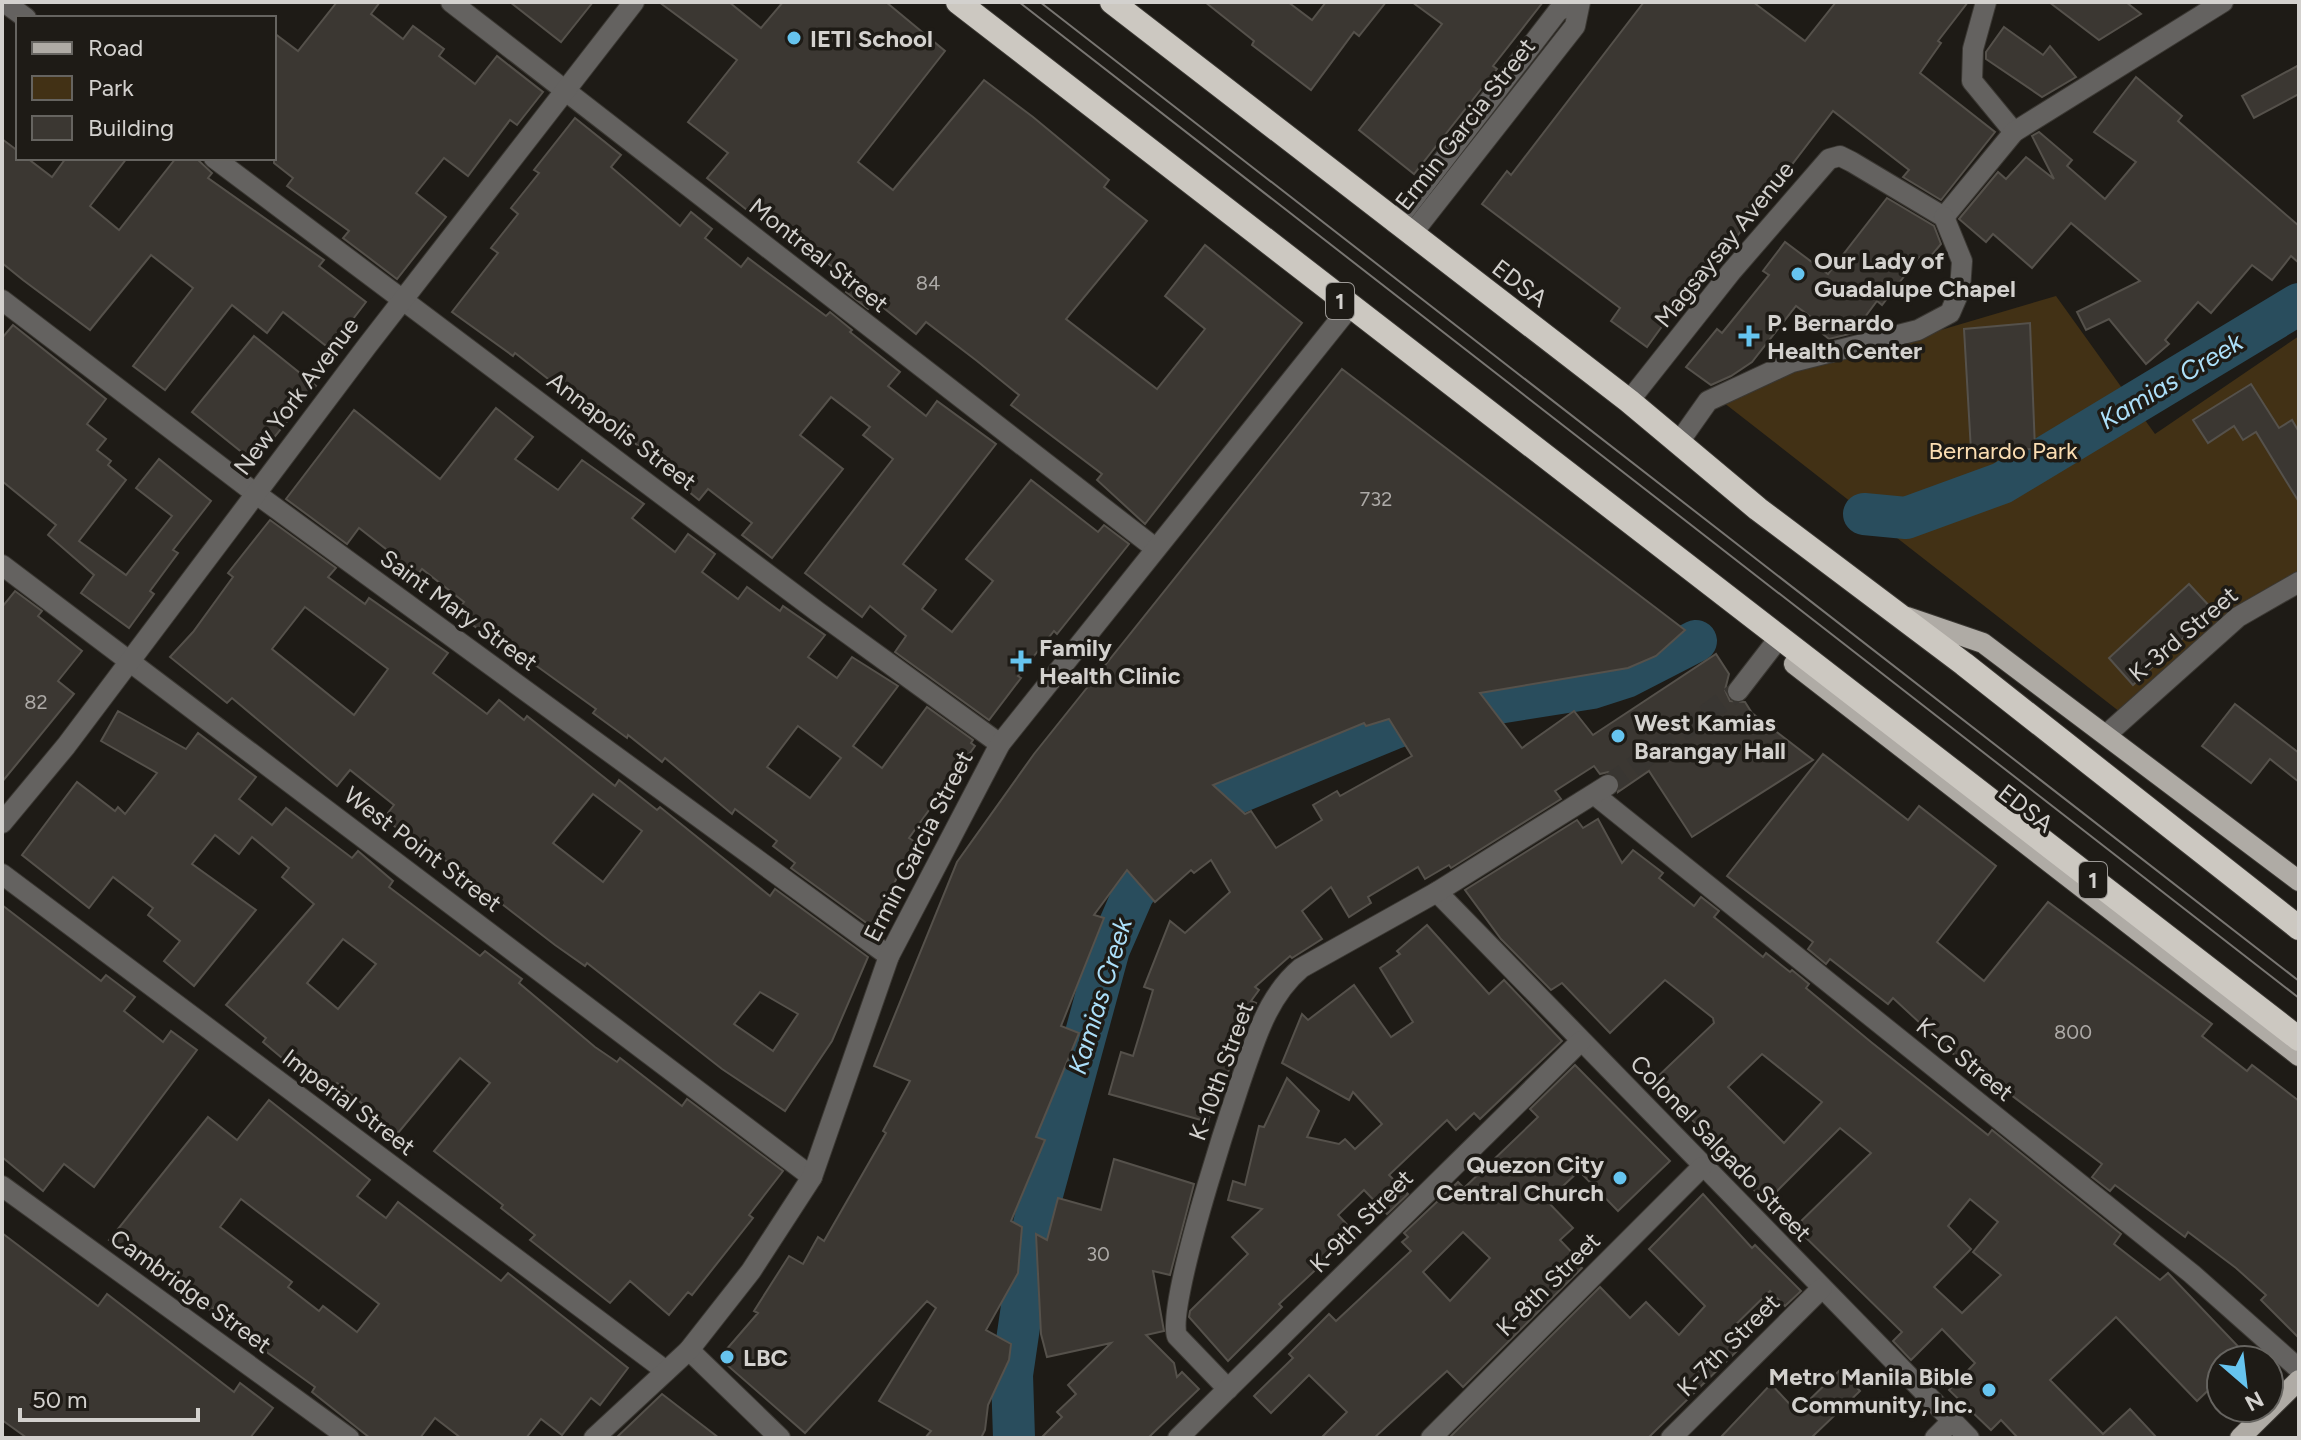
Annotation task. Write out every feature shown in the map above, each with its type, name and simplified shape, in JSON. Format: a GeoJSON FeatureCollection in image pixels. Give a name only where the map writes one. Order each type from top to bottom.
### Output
{"type":"FeatureCollection","features":[{"type":"Feature","properties":{"kind":"highway","name":"EDSA"},"geometry":{"type":"LineString","coordinates":[[958,2],[1349,308],[2299,1039]]}},
{"type":"Feature","properties":{"kind":"highway","name":"EDSA"},"geometry":{"type":"LineString","coordinates":[[1112,2],[1629,401],[1758,509],[1964,664],[2299,928]]}},
{"type":"Feature","properties":{"kind":"main road","name":"EDSA"},"geometry":{"type":"LineString","coordinates":[[1725,598],[1772,647],[2299,1056]]}},
{"type":"Feature","properties":{"kind":"main road","name":"EDSA"},"geometry":{"type":"LineString","coordinates":[[1892,612],[1983,643],[2299,881]]}},
{"type":"Feature","properties":{"kind":"main road"},"geometry":{"type":"LineString","coordinates":[[2240,1438],[2299,1380]]}},
{"type":"Feature","properties":{"kind":"street"},"geometry":{"type":"LineString","coordinates":[[4,2],[23,16]]}},
{"type":"Feature","properties":{"kind":"street","name":"Montreal Street"},"geometry":{"type":"LineString","coordinates":[[451,2],[1155,548]]}},
{"type":"Feature","properties":{"kind":"street","name":"New York Avenue"},"geometry":{"type":"LineString","coordinates":[[2,823],[634,2]]}},
{"type":"Feature","properties":{"kind":"street","name":"Ermin Garcia Street"},"geometry":{"type":"LineString","coordinates":[[1403,229],[1575,26],[1578,2]]}},
{"type":"Feature","properties":{"kind":"street"},"geometry":{"type":"LineString","coordinates":[[1986,2],[1973,49],[1972,81],[2014,132]]}},
{"type":"Feature","properties":{"kind":"street"},"geometry":{"type":"LineString","coordinates":[[1679,442],[1708,401],[1792,362],[1918,330],[1950,313],[1960,290],[1962,261],[1944,217],[2014,132],[2223,2]]}},
{"type":"Feature","properties":{"kind":"street","name":"Magsaysay Avenue"},"geometry":{"type":"LineString","coordinates":[[1629,401],[1731,272],[1829,159],[1840,156],[1852,162],[1944,217]]}},
{"type":"Feature","properties":{"kind":"street","name":"Annapolis Street"},"geometry":{"type":"LineString","coordinates":[[217,160],[818,612],[1000,744]]}},
{"type":"Feature","properties":{"kind":"street","name":"Saint Mary Street"},"geometry":{"type":"LineString","coordinates":[[2,300],[255,493],[889,956]]}},
{"type":"Feature","properties":{"kind":"street","name":"Ermin Garcia Street"},"geometry":{"type":"LineString","coordinates":[[594,1438],[689,1350],[751,1271],[812,1177],[889,956],[1000,744],[1349,308]]}},
{"type":"Feature","properties":{"kind":"street","name":"West Point Street"},"geometry":{"type":"LineString","coordinates":[[2,565],[812,1177]]}},
{"type":"Feature","properties":{"kind":"street","name":"K-3rd Street"},"geometry":{"type":"LineString","coordinates":[[2107,734],[2238,617],[2299,582]]}},
{"type":"Feature","properties":{"kind":"street"},"geometry":{"type":"LineString","coordinates":[[1738,691],[1772,647]]}},
{"type":"Feature","properties":{"kind":"street","name":"K-10th Street"},"geometry":{"type":"LineString","coordinates":[[1228,1389],[1182,1342],[1174,1329],[1197,1219],[1260,1027],[1285,982],[1301,968],[1437,892],[1601,790]]}},
{"type":"Feature","properties":{"kind":"street","name":"K-G Street"},"geometry":{"type":"LineString","coordinates":[[1601,790],[2192,1274],[2299,1369]]}},
{"type":"Feature","properties":{"kind":"street","name":"Imperial Street"},"geometry":{"type":"LineString","coordinates":[[2,874],[666,1371]]}},
{"type":"Feature","properties":{"kind":"street","name":"Colonel Salgado Street"},"geometry":{"type":"LineString","coordinates":[[1437,892],[1969,1438]]}},
{"type":"Feature","properties":{"kind":"street","name":"K-9th Street"},"geometry":{"type":"LineString","coordinates":[[1178,1438],[1581,1041]]}},
{"type":"Feature","properties":{"kind":"street","name":"K-8th Street"},"geometry":{"type":"LineString","coordinates":[[1431,1438],[1702,1167]]}},
{"type":"Feature","properties":{"kind":"street","name":"Cambridge Street"},"geometry":{"type":"LineString","coordinates":[[2,1186],[349,1438]]}},
{"type":"Feature","properties":{"kind":"street","name":"K-7th Street"},"geometry":{"type":"LineString","coordinates":[[1671,1438],[1822,1288]]}},
{"type":"Feature","properties":{"kind":"street"},"geometry":{"type":"LineString","coordinates":[[689,1350],[780,1438]]}},
{"type":"Feature","properties":{"kind":"street"},"geometry":{"type":"LineString","coordinates":[[1935,1438],[1952,1421]]}},
{"type":"Feature","properties":{"kind":"green space","name":"Bernardo Park"},"geometry":{"type":"Polygon","coordinates":[[[2056,296],[2155,434],[2299,336],[2299,574],[2258,593],[2120,712],[1719,399],[1791,366],[1829,363],[2056,296]]]}},
{"type":"Feature","properties":{"kind":"building"},"geometry":{"type":"Polygon","coordinates":[[[337,2],[380,2],[371,14],[403,39],[413,26],[444,49],[439,56],[475,84],[497,56],[543,92],[517,125],[510,120],[468,176],[444,158],[416,193],[446,217],[397,279],[343,238],[349,231],[287,186],[293,178],[274,163],[276,34],[298,51],[337,2]]]}},
{"type":"Feature","properties":{"kind":"building"},"geometry":{"type":"Polygon","coordinates":[[[510,2],[593,2],[561,42],[510,2]]]}},
{"type":"Feature","properties":{"kind":"building"},"geometry":{"type":"Polygon","coordinates":[[[659,2],[729,2],[761,28],[783,2],[886,2],[945,51],[858,162],[893,190],[984,80],[1033,117],[1109,180],[1104,187],[1147,221],[1066,319],[1157,389],[1205,329],[1165,296],[1205,245],[1302,323],[1145,524],[1097,480],[1102,474],[1011,405],[1019,395],[977,361],[926,322],[916,334],[875,301],[868,309],[846,292],[853,283],[751,204],[747,210],[707,178],[728,153],[688,122],[737,60],[659,2]]]}},
{"type":"Feature","properties":{"kind":"building"},"geometry":{"type":"Polygon","coordinates":[[[1205,2],[1288,2],[1312,20],[1326,2],[1386,2],[1359,36],[1354,32],[1311,90],[1252,45],[1254,41],[1205,2]]]}},
{"type":"Feature","properties":{"kind":"building"},"geometry":{"type":"Polygon","coordinates":[[[1412,2],[1543,2],[1493,66],[1497,69],[1414,174],[1359,130],[1442,24],[1412,2]]]}},
{"type":"Feature","properties":{"kind":"building"},"geometry":{"type":"Polygon","coordinates":[[[1644,2],[1753,2],[1805,41],[1836,2],[1968,2],[1938,41],[1941,43],[1920,73],[1995,132],[1941,200],[1903,177],[1909,170],[1833,111],[1689,299],[1684,296],[1647,347],[1611,321],[1620,308],[1482,204],[1507,171],[1511,175],[1644,2]]]}},
{"type":"Feature","properties":{"kind":"building"},"geometry":{"type":"Polygon","coordinates":[[[2049,2],[2126,2],[2141,14],[2099,40],[2049,2]]]}},
{"type":"Feature","properties":{"kind":"building"},"geometry":{"type":"Polygon","coordinates":[[[2004,27],[2043,55],[2050,46],[2076,77],[2042,97],[1986,59],[1986,52],[2004,27]]]}},
{"type":"Feature","properties":{"kind":"building"},"geometry":{"type":"Polygon","coordinates":[[[2299,65],[2299,94],[2254,118],[2242,96],[2299,65]]]}},
{"type":"Feature","properties":{"kind":"building"},"geometry":{"type":"Polygon","coordinates":[[[2136,77],[2182,116],[2178,121],[2299,226],[2299,263],[2291,256],[2272,280],[2252,265],[2211,313],[2198,302],[2165,340],[2169,344],[2146,364],[2109,319],[2086,330],[2077,312],[2140,281],[2071,223],[2032,268],[1993,234],[1986,242],[1959,219],[1998,172],[2006,179],[2026,157],[2054,179],[2032,136],[2039,132],[2072,160],[2067,166],[2105,199],[2136,162],[2094,132],[2136,77]]]}},
{"type":"Feature","properties":{"kind":"building"},"geometry":{"type":"Polygon","coordinates":[[[575,118],[621,155],[611,167],[680,226],[691,212],[712,229],[705,238],[741,267],[748,258],[826,316],[830,312],[852,330],[850,332],[900,372],[888,386],[926,416],[937,401],[996,444],[903,564],[936,590],[922,609],[952,632],[993,581],[966,559],[1031,480],[1098,532],[1104,525],[1129,544],[1057,634],[1054,631],[1018,676],[1021,678],[989,720],[895,652],[906,636],[870,606],[862,617],[805,573],[893,459],[863,435],[870,427],[831,397],[800,435],[843,469],[772,558],[742,535],[752,523],[708,489],[699,500],[673,479],[677,475],[612,426],[615,422],[566,383],[561,389],[515,353],[513,356],[452,312],[498,253],[491,248],[518,214],[511,208],[539,173],[534,170],[575,118]]]}},
{"type":"Feature","properties":{"kind":"building"},"geometry":{"type":"Polygon","coordinates":[[[2,139],[16,150],[16,160],[30,160],[52,177],[65,160],[125,160],[90,206],[119,230],[174,160],[198,160],[212,173],[208,178],[324,260],[319,266],[366,302],[330,349],[283,312],[267,333],[232,305],[165,390],[133,366],[193,288],[151,255],[90,330],[2,263],[2,139]]]}},
{"type":"Feature","properties":{"kind":"building"},"geometry":{"type":"Polygon","coordinates":[[[1887,198],[1934,226],[1941,244],[1926,262],[1919,257],[1882,305],[1877,301],[1853,333],[1829,339],[1823,334],[1827,329],[1796,306],[1752,362],[1731,376],[1711,385],[1686,367],[1717,329],[1722,333],[1769,275],[1763,271],[1785,242],[1828,274],[1887,198]]]}},
{"type":"Feature","properties":{"kind":"building"},"geometry":{"type":"Polygon","coordinates":[[[2030,323],[2035,449],[1971,451],[1964,329],[2030,323]]]}},
{"type":"Feature","properties":{"kind":"building"},"geometry":{"type":"Polygon","coordinates":[[[13,325],[106,399],[87,424],[106,439],[97,450],[111,461],[108,465],[126,480],[79,541],[126,575],[172,516],[136,488],[159,459],[211,501],[173,550],[178,553],[150,591],[154,594],[129,628],[81,593],[94,575],[48,535],[56,525],[2,481],[2,338],[13,325]]]}},
{"type":"Feature","properties":{"kind":"building"},"geometry":{"type":"Polygon","coordinates":[[[254,336],[316,386],[254,462],[192,412],[254,336]]]}},
{"type":"Feature","properties":{"kind":"building"},"geometry":{"type":"Polygon","coordinates":[[[1342,369],[1685,630],[1656,656],[1628,668],[1480,693],[1522,748],[1574,711],[1593,735],[1716,654],[1729,674],[1725,690],[1730,701],[1745,702],[1752,713],[1813,760],[1692,837],[1649,771],[1618,792],[1619,778],[1608,772],[1600,774],[1594,766],[1555,791],[1561,799],[1451,868],[1449,865],[1425,879],[1418,867],[1368,897],[1371,903],[1349,917],[1331,887],[1302,911],[1322,939],[1292,958],[1290,956],[1255,987],[1259,990],[1251,1001],[1256,1003],[1239,1036],[1226,1079],[1220,1078],[1208,1122],[1109,1094],[1121,1052],[1133,1056],[1153,990],[1144,987],[1170,921],[1185,933],[1230,892],[1211,860],[1194,873],[1191,870],[1155,902],[1127,870],[1094,915],[1104,918],[1061,1026],[1079,1033],[1036,1137],[1045,1140],[1011,1221],[1022,1227],[1018,1273],[986,1330],[1011,1344],[1009,1360],[988,1405],[981,1438],[925,1438],[931,1431],[879,1401],[936,1308],[927,1301],[805,1433],[719,1358],[758,1313],[754,1311],[789,1256],[803,1264],[818,1237],[824,1241],[886,1133],[883,1131],[910,1081],[874,1066],[957,862],[1034,754],[1342,369]],[[1389,719],[1366,726],[1364,723],[1213,785],[1245,814],[1251,811],[1276,848],[1322,820],[1313,805],[1337,791],[1340,796],[1412,756],[1389,719]]]}},
{"type":"Feature","properties":{"kind":"building"},"geometry":{"type":"Polygon","coordinates":[[[2251,384],[2279,428],[2292,420],[2299,432],[2299,502],[2256,432],[2243,440],[2234,426],[2208,443],[2193,420],[2251,384]]]}},
{"type":"Feature","properties":{"kind":"building"},"geometry":{"type":"Polygon","coordinates":[[[496,408],[533,437],[515,459],[558,490],[582,460],[644,504],[632,518],[675,552],[688,534],[715,554],[702,572],[738,599],[747,587],[780,611],[783,606],[825,635],[808,657],[837,678],[852,657],[898,686],[853,746],[882,768],[927,707],[973,740],[971,743],[975,746],[909,838],[915,842],[872,927],[791,868],[795,863],[773,846],[777,841],[735,809],[732,814],[665,758],[662,762],[628,735],[627,738],[593,713],[596,709],[456,613],[464,602],[422,569],[418,574],[359,528],[347,544],[286,499],[354,410],[440,479],[496,408]],[[798,726],[767,767],[810,798],[841,758],[798,726]]]}},
{"type":"Feature","properties":{"kind":"building"},"geometry":{"type":"Polygon","coordinates":[[[270,520],[336,568],[328,577],[365,604],[369,598],[448,653],[433,673],[487,714],[499,700],[524,720],[527,716],[615,786],[619,780],[657,810],[660,807],[770,896],[775,889],[868,957],[832,1041],[785,1111],[722,1069],[587,963],[585,966],[555,945],[424,844],[421,847],[384,818],[394,805],[350,770],[337,786],[232,698],[227,703],[170,657],[193,632],[233,577],[228,573],[270,520]],[[305,607],[272,649],[354,715],[388,669],[305,607]],[[593,794],[553,843],[603,882],[642,831],[593,794]],[[760,992],[734,1024],[773,1051],[798,1014],[760,992]]]}},
{"type":"Feature","properties":{"kind":"building"},"geometry":{"type":"Polygon","coordinates":[[[2189,584],[2213,610],[2133,685],[2109,658],[2189,584]]]}},
{"type":"Feature","properties":{"kind":"building"},"geometry":{"type":"Polygon","coordinates":[[[15,591],[42,611],[38,616],[82,651],[58,681],[74,694],[2,782],[2,607],[15,591]]]}},
{"type":"Feature","properties":{"kind":"building"},"geometry":{"type":"Polygon","coordinates":[[[2235,704],[2299,753],[2299,782],[2270,759],[2251,783],[2202,746],[2235,704]]]}},
{"type":"Feature","properties":{"kind":"building"},"geometry":{"type":"Polygon","coordinates":[[[118,711],[186,749],[198,733],[256,777],[239,799],[272,825],[286,808],[352,858],[358,851],[393,881],[389,887],[480,956],[485,951],[522,979],[519,983],[595,1047],[617,1062],[620,1058],[682,1106],[687,1099],[783,1171],[749,1215],[753,1218],[692,1295],[688,1292],[669,1315],[630,1281],[610,1303],[530,1240],[535,1235],[501,1208],[503,1205],[434,1151],[490,1083],[460,1058],[398,1133],[337,1083],[329,1092],[290,1060],[288,1063],[263,1042],[266,1038],[226,1005],[314,904],[282,877],[289,868],[252,837],[239,854],[215,835],[192,864],[256,910],[194,986],[164,961],[180,941],[148,915],[153,908],[113,877],[89,908],[22,855],[77,782],[115,811],[118,807],[125,814],[157,773],[101,741],[118,711]],[[343,939],[307,983],[338,1009],[376,964],[343,939]]]}},
{"type":"Feature","properties":{"kind":"building"},"geometry":{"type":"Polygon","coordinates":[[[1823,754],[1908,820],[1919,806],[1996,866],[1937,942],[1984,981],[2048,902],[2212,1024],[2202,1036],[2247,1071],[2252,1065],[2299,1101],[2299,1338],[2261,1300],[2266,1295],[2236,1268],[2188,1232],[2185,1237],[2115,1185],[2110,1191],[2092,1177],[2102,1164],[1965,1060],[1963,1063],[1893,998],[1888,1004],[1830,959],[1826,964],[1808,949],[1813,942],[1727,876],[1823,754]]]}},
{"type":"Feature","properties":{"kind":"building"},"geometry":{"type":"Polygon","coordinates":[[[1598,819],[1622,863],[1633,850],[1663,873],[1659,878],[1694,906],[1701,897],[1719,911],[1714,917],[1763,957],[1766,953],[1790,972],[1792,970],[1809,984],[1806,988],[1871,1042],[1988,1135],[1992,1130],[2121,1234],[2114,1244],[2160,1280],[2168,1273],[2236,1344],[2205,1344],[2205,1393],[2197,1401],[2116,1317],[2050,1380],[2103,1434],[2130,1409],[2157,1438],[2018,1438],[2001,1420],[1991,1430],[1949,1390],[1975,1363],[1942,1329],[1911,1360],[1893,1341],[1902,1332],[1795,1227],[1871,1153],[1840,1128],[1766,1202],[1746,1182],[1751,1176],[1652,1082],[1714,1023],[1713,1018],[1665,980],[1610,1033],[1562,983],[1551,990],[1501,939],[1465,890],[1577,820],[1583,828],[1598,819]],[[1762,1054],[1728,1087],[1784,1143],[1822,1102],[1762,1054]],[[1970,1199],[1948,1226],[1971,1249],[1934,1287],[1962,1313],[2001,1275],[1973,1252],[1998,1222],[1970,1199]]]}},
{"type":"Feature","properties":{"kind":"building"},"geometry":{"type":"Polygon","coordinates":[[[2,905],[101,981],[106,975],[135,997],[124,1011],[163,1042],[171,1031],[197,1050],[94,1187],[64,1164],[43,1191],[2,1157],[2,905]]]}},
{"type":"Feature","properties":{"kind":"building"},"geometry":{"type":"Polygon","coordinates":[[[1427,925],[1489,994],[1504,980],[1562,1041],[1480,1119],[1474,1113],[1456,1130],[1447,1120],[1389,1175],[1408,1194],[1387,1214],[1364,1190],[1338,1215],[1355,1233],[1279,1304],[1282,1307],[1228,1361],[1189,1317],[1190,1311],[1248,1254],[1232,1237],[1262,1209],[1228,1200],[1233,1181],[1245,1185],[1259,1126],[1264,1127],[1287,1078],[1319,1111],[1307,1137],[1339,1144],[1345,1139],[1355,1149],[1382,1124],[1353,1092],[1349,1100],[1282,1063],[1302,1014],[1308,1020],[1354,985],[1391,1037],[1413,1022],[1380,968],[1400,954],[1397,951],[1427,925]]]}},
{"type":"Feature","properties":{"kind":"building"},"geometry":{"type":"Polygon","coordinates":[[[1575,1065],[1670,1161],[1618,1211],[1579,1171],[1547,1201],[1573,1228],[1560,1240],[1580,1261],[1577,1263],[1582,1268],[1463,1387],[1447,1371],[1374,1438],[1321,1438],[1347,1412],[1309,1375],[1271,1413],[1254,1396],[1293,1358],[1289,1354],[1329,1314],[1336,1321],[1411,1251],[1402,1242],[1408,1237],[1404,1233],[1458,1182],[1464,1188],[1538,1117],[1530,1109],[1575,1065]],[[1463,1232],[1423,1272],[1450,1301],[1490,1258],[1463,1232]]]}},
{"type":"Feature","properties":{"kind":"building"},"geometry":{"type":"Polygon","coordinates":[[[269,1100],[370,1180],[357,1196],[386,1218],[398,1202],[501,1281],[508,1273],[628,1368],[600,1405],[591,1398],[562,1435],[541,1419],[526,1438],[461,1438],[435,1418],[420,1438],[370,1438],[312,1392],[315,1387],[250,1340],[253,1336],[215,1306],[211,1311],[109,1240],[208,1117],[237,1140],[269,1100]],[[241,1199],[220,1227],[292,1282],[288,1287],[319,1311],[323,1306],[357,1332],[379,1304],[241,1199]]]}},
{"type":"Feature","properties":{"kind":"building"},"geometry":{"type":"Polygon","coordinates":[[[1114,1159],[1194,1184],[1170,1275],[1153,1271],[1164,1331],[1146,1335],[1174,1363],[1177,1377],[1182,1372],[1199,1389],[1148,1438],[1041,1438],[1062,1417],[1057,1412],[1076,1394],[1068,1385],[1111,1343],[1047,1357],[1041,1334],[1036,1234],[1047,1240],[1058,1198],[1101,1210],[1114,1159]]]}},
{"type":"Feature","properties":{"kind":"building"},"geometry":{"type":"Polygon","coordinates":[[[1703,1194],[1752,1248],[1755,1245],[1801,1291],[1785,1306],[1770,1291],[1723,1337],[1737,1351],[1648,1438],[1449,1438],[1600,1287],[1630,1318],[1646,1302],[1679,1335],[1705,1306],[1649,1249],[1703,1194]]]}},
{"type":"Feature","properties":{"kind":"building"},"geometry":{"type":"Polygon","coordinates":[[[2,1233],[98,1306],[107,1294],[234,1392],[240,1383],[273,1408],[250,1438],[27,1438],[2,1420],[2,1233]]]}},
{"type":"Feature","properties":{"kind":"building"},"geometry":{"type":"Polygon","coordinates":[[[1840,1370],[1860,1391],[1811,1438],[1720,1438],[1771,1384],[1797,1412],[1840,1370]]]}},
{"type":"Feature","properties":{"kind":"building"},"geometry":{"type":"Polygon","coordinates":[[[662,1394],[719,1438],[616,1438],[662,1394]]]}},
{"type":"Feature","properties":{"kind":"waterway","name":"Kamias Creek"},"geometry":{"type":"LineString","coordinates":[[1864,514],[1906,518],[2002,483],[2299,304]]}},
{"type":"Feature","properties":{"kind":"waterway","name":"Kamias Creek"},"geometry":{"type":"LineString","coordinates":[[1014,1438],[1012,1375],[1034,1224],[1109,949],[1133,894],[1157,858],[1185,842],[1232,795],[1392,729],[1441,712],[1592,688],[1626,677],[1696,641]]}},
{"type":"Feature","properties":{"kind":"tunnel"},"geometry":{"type":"LineString","coordinates":[[1608,785],[1738,691]]}},
{"type":"Feature","properties":{"kind":"tram line"},"geometry":{"type":"LineString","coordinates":[[1019,2],[2299,998]]}},
{"type":"Feature","properties":{"kind":"tram line"},"geometry":{"type":"LineString","coordinates":[[1040,2],[2299,981]]}},
{"type":"Feature","properties":{"kind":"place","name":"IETI School"},"geometry":{"type":"Point","coordinates":[794,38]}},
{"type":"Feature","properties":{"kind":"place","name":"Our Lady of Guadalupe Chapel"},"geometry":{"type":"Point","coordinates":[1798,274]}},
{"type":"Feature","properties":{"kind":"place","name":"P. Bernardo Health Center"},"geometry":{"type":"Point","coordinates":[1749,336]}},
{"type":"Feature","properties":{"kind":"place","name":"Family Health Clinic"},"geometry":{"type":"Point","coordinates":[1021,661]}},
{"type":"Feature","properties":{"kind":"place","name":"West Kamias Barangay Hall"},"geometry":{"type":"Point","coordinates":[1618,736]}},
{"type":"Feature","properties":{"kind":"place","name":"Quezon City Central Church"},"geometry":{"type":"Point","coordinates":[1620,1178]}},
{"type":"Feature","properties":{"kind":"place","name":"LBC"},"geometry":{"type":"Point","coordinates":[727,1357]}},
{"type":"Feature","properties":{"kind":"place","name":"Metro Manila Bible Community, Inc."},"geometry":{"type":"Point","coordinates":[1989,1390]}}]}
